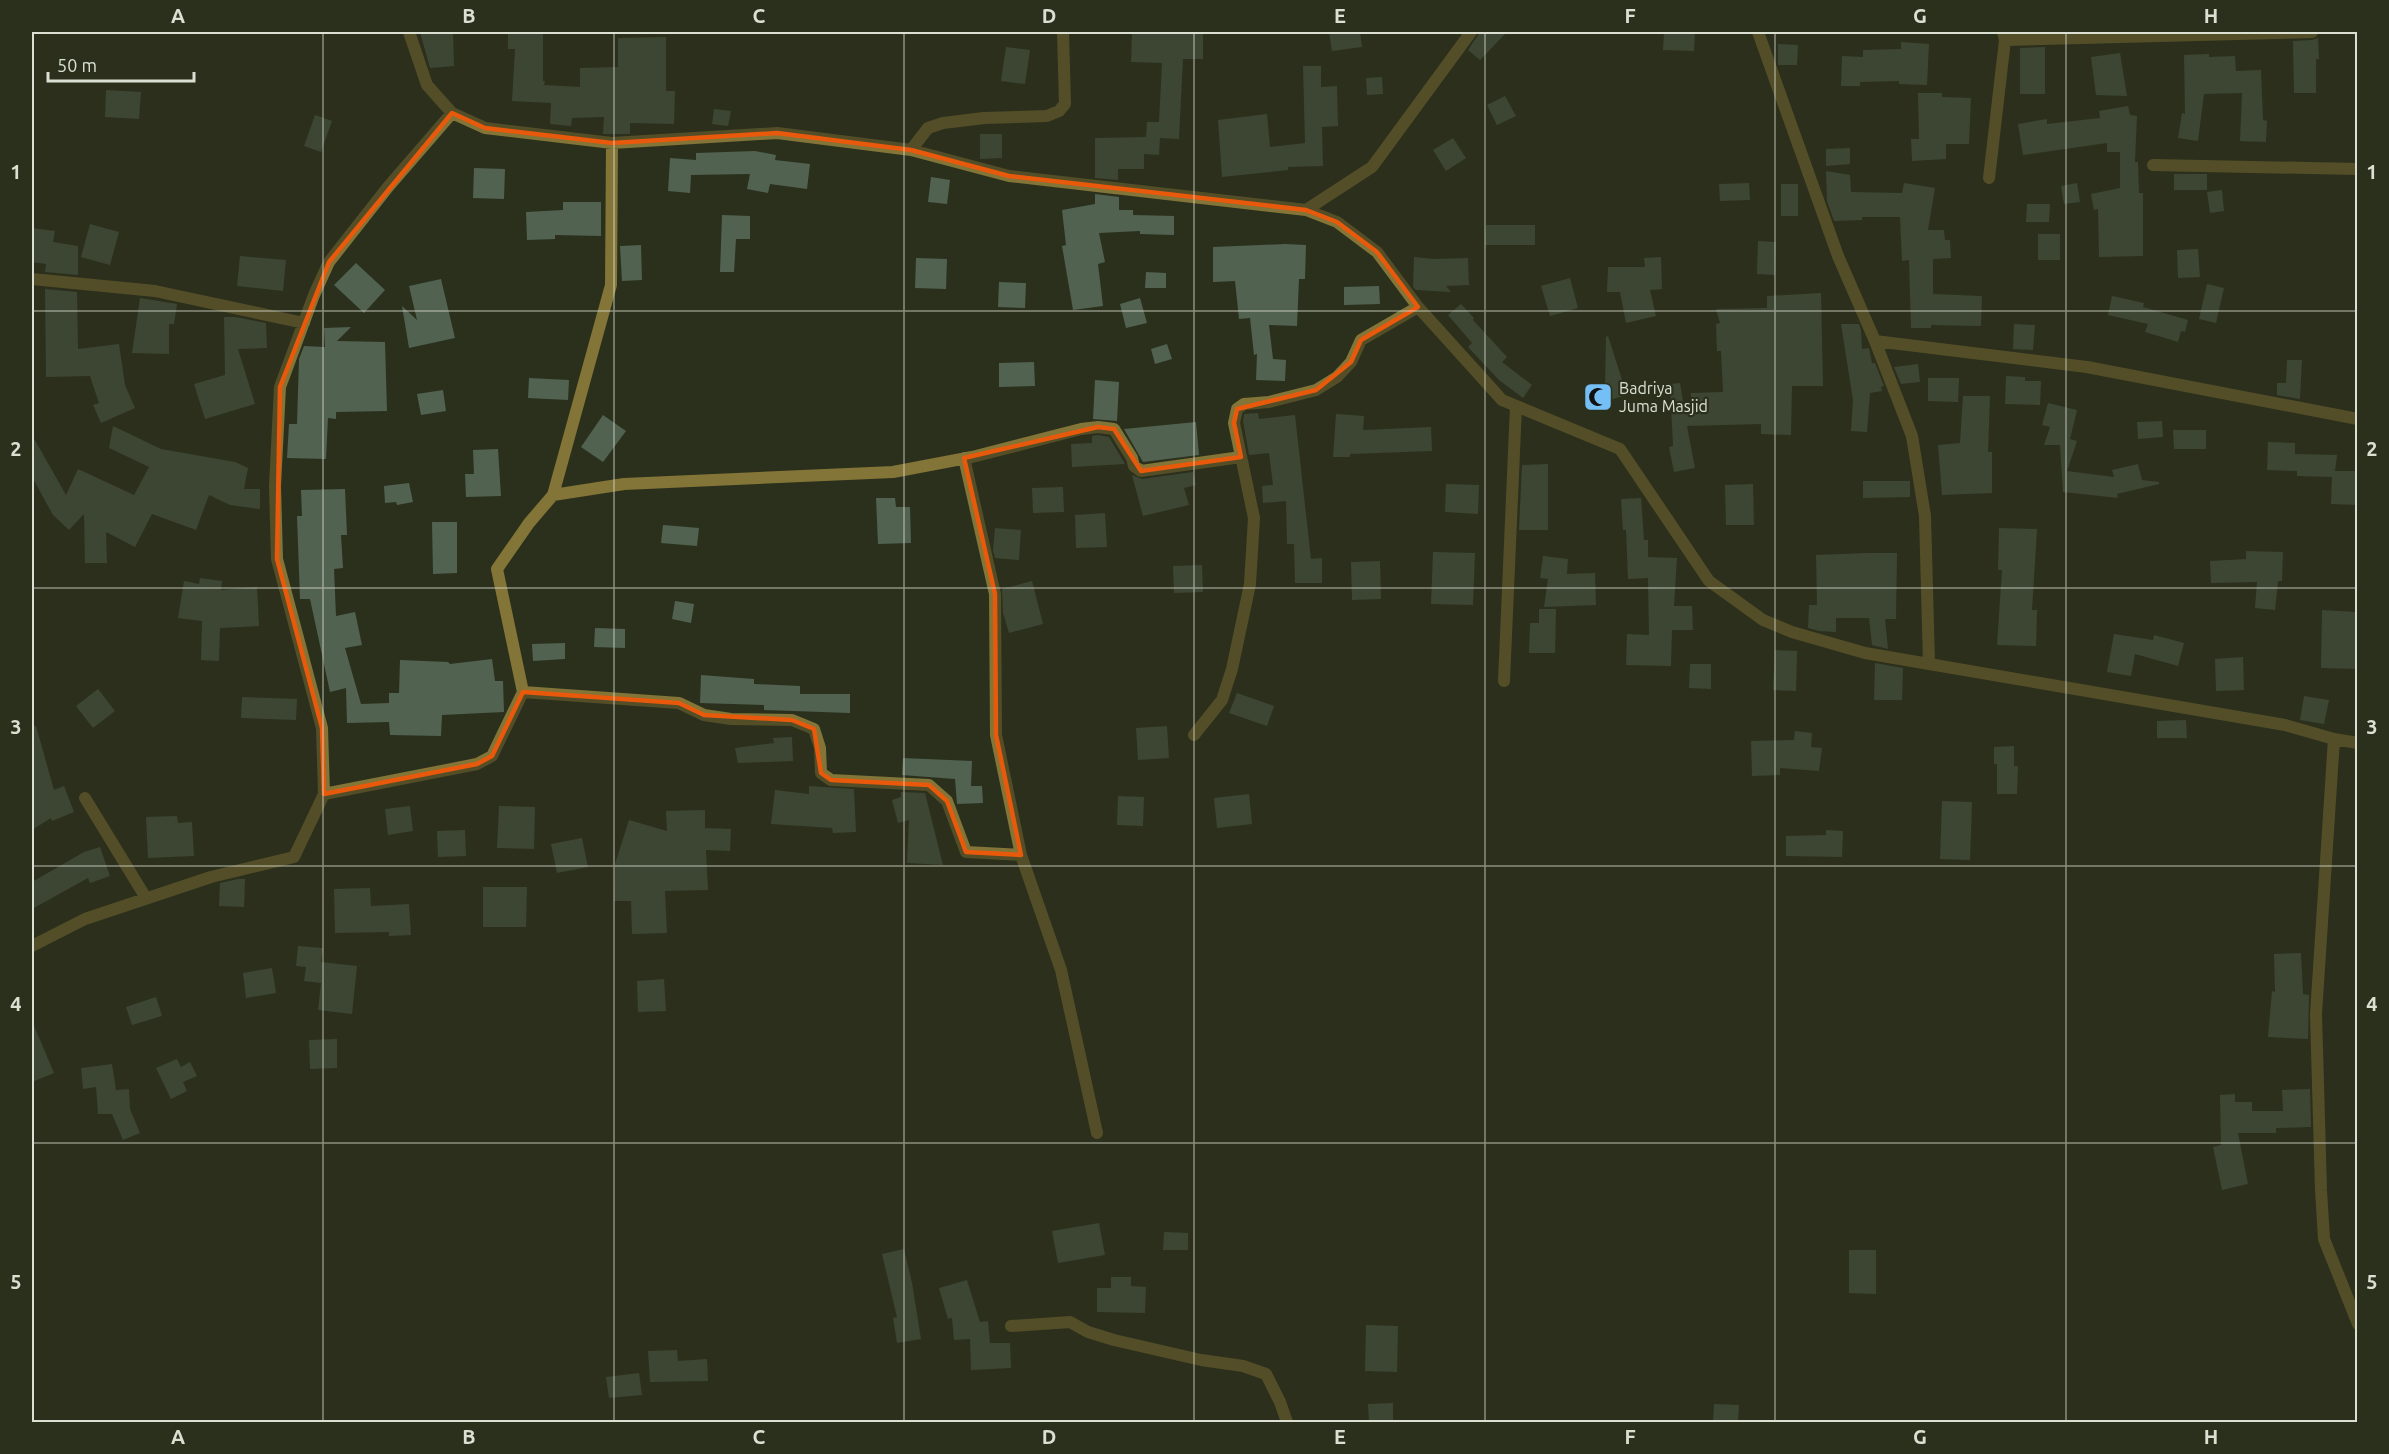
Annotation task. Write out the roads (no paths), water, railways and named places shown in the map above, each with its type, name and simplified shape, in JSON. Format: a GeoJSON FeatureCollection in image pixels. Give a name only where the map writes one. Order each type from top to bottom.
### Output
{"type":"FeatureCollection","features":[{"type":"Feature","properties":{"kind":"street"},"geometry":{"type":"LineString","coordinates":[[409,32],[427,86],[452,113],[485,128],[612,143],[777,133],[911,150],[1009,177],[1306,210],[1337,222],[1377,252],[1418,307],[1502,400],[1620,449],[1709,581],[1763,620],[1792,632],[1865,652],[2285,725],[2334,739],[2358,743]]}},
{"type":"Feature","properties":{"kind":"street"},"geometry":{"type":"LineString","coordinates":[[911,150],[928,128],[943,123],[984,118],[1047,116],[1059,111],[1065,104],[1063,32]]}},
{"type":"Feature","properties":{"kind":"street"},"geometry":{"type":"LineString","coordinates":[[1306,210],[1372,166],[1471,32]]}},
{"type":"Feature","properties":{"kind":"street"},"geometry":{"type":"LineString","coordinates":[[1758,32],[1838,256],[1912,436],[1925,516],[1929,663]]}},
{"type":"Feature","properties":{"kind":"street"},"geometry":{"type":"LineString","coordinates":[[1989,178],[2004,36],[2312,32]]}},
{"type":"Feature","properties":{"kind":"street"},"geometry":{"type":"LineString","coordinates":[[32,946],[85,919],[146,898],[211,877],[294,856],[324,794],[322,729],[277,559],[275,486],[280,387],[329,262],[388,187],[452,113]]}},
{"type":"Feature","properties":{"kind":"street"},"geometry":{"type":"LineString","coordinates":[[324,794],[477,764],[492,756],[523,692],[497,569],[529,523],[553,495],[611,285],[612,143]]}},
{"type":"Feature","properties":{"kind":"street"},"geometry":{"type":"LineString","coordinates":[[2153,165],[2358,169]]}},
{"type":"Feature","properties":{"kind":"street"},"geometry":{"type":"LineString","coordinates":[[32,279],[155,291],[304,323]]}},
{"type":"Feature","properties":{"kind":"street"},"geometry":{"type":"LineString","coordinates":[[1194,735],[1222,700],[1232,669],[1250,584],[1254,518],[1234,423],[1237,409],[1244,404],[1269,402],[1316,390],[1337,377],[1351,362],[1361,340],[1418,307]]}},
{"type":"Feature","properties":{"kind":"street"},"geometry":{"type":"LineString","coordinates":[[1875,342],[2087,367],[2358,419]]}},
{"type":"Feature","properties":{"kind":"street"},"geometry":{"type":"LineString","coordinates":[[1504,681],[1516,406]]}},
{"type":"Feature","properties":{"kind":"street"},"geometry":{"type":"LineString","coordinates":[[553,495],[624,484],[893,472],[1098,427],[1114,429],[1132,458],[1134,466],[1141,471],[1241,457]]}},
{"type":"Feature","properties":{"kind":"street"},"geometry":{"type":"LineString","coordinates":[[964,458],[995,594],[996,735],[1021,855],[1061,970],[1097,1132]]}},
{"type":"Feature","properties":{"kind":"street"},"geometry":{"type":"LineString","coordinates":[[523,692],[679,703],[704,715],[792,720],[814,729],[820,748],[821,772],[831,780],[929,785],[947,801],[966,852],[1021,855]]}},
{"type":"Feature","properties":{"kind":"street"},"geometry":{"type":"LineString","coordinates":[[2334,739],[2316,1014],[2321,1190],[2324,1239],[2358,1324]]}},
{"type":"Feature","properties":{"kind":"street"},"geometry":{"type":"LineString","coordinates":[[85,798],[146,898]]}},
{"type":"Feature","properties":{"kind":"street"},"geometry":{"type":"LineString","coordinates":[[1011,1326],[1070,1322],[1088,1332],[1141,1347],[1243,1366],[1266,1374],[1287,1422]]}},
{"type":"Feature","properties":{"kind":"place","name":"Badriya Juma Masjid"},"geometry":{"type":"Point","coordinates":[1598,397]}}]}
